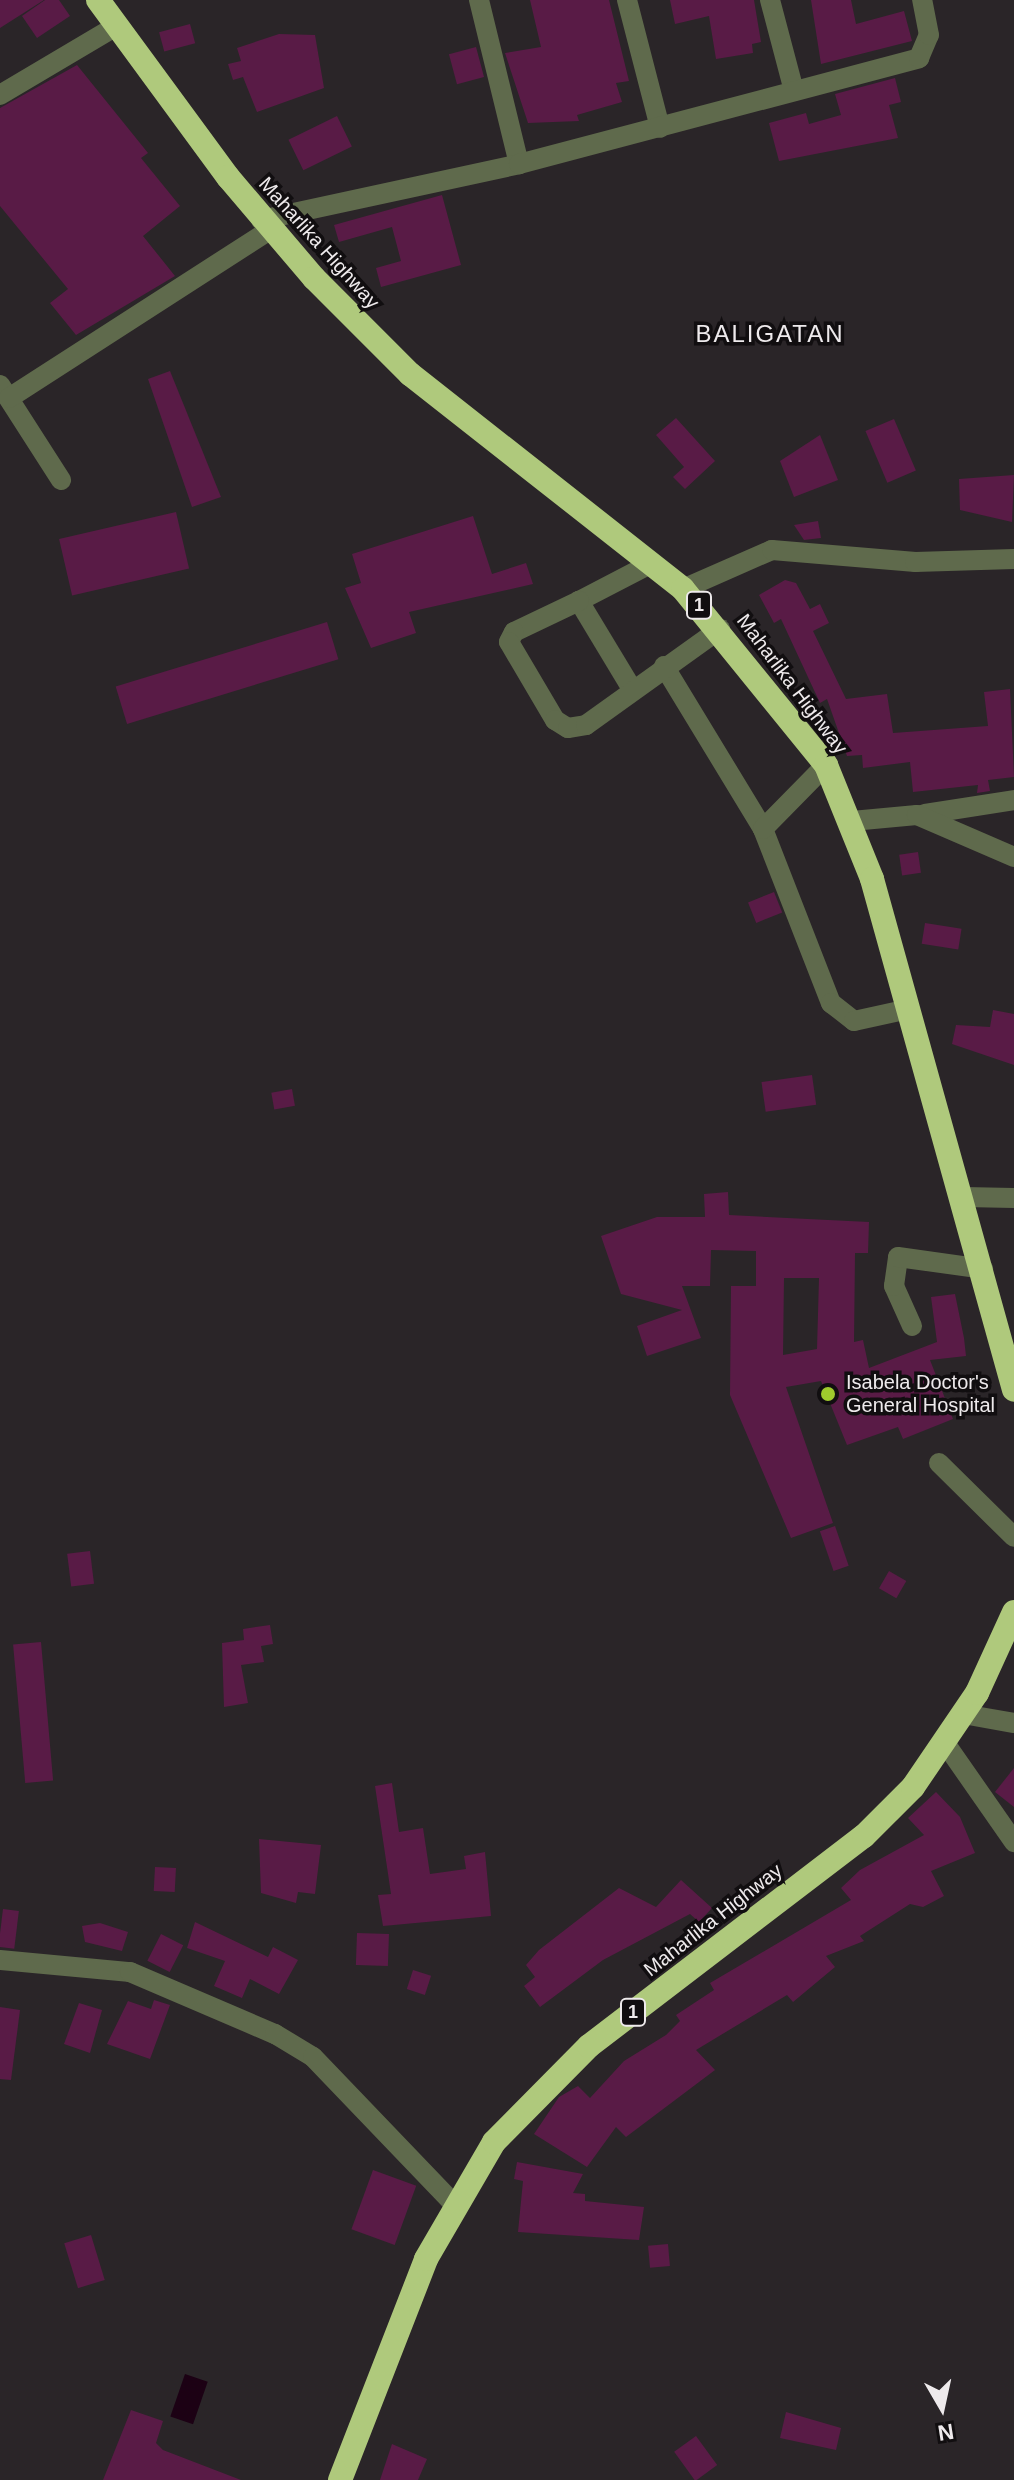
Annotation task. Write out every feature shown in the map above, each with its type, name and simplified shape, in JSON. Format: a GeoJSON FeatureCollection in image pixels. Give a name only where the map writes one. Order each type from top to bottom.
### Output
{"type":"FeatureCollection","features":[{"type":"Feature","properties":{"kind":"highway","name":"Maharlika Highway"},"geometry":{"type":"LineString","coordinates":[[98,0],[265,225],[410,374],[683,589],[720,629],[826,765],[852,821],[909,1009],[1008,1347],[1014,1390]]}},
{"type":"Feature","properties":{"kind":"highway","name":"Maharlika Highway"},"geometry":{"type":"LineString","coordinates":[[340,2480],[454,2204],[536,2092],[864,1836],[945,1743],[963,1714],[1014,1612]]}},
{"type":"Feature","properties":{"kind":"street"},"geometry":{"type":"LineString","coordinates":[[479,0],[519,164]]}},
{"type":"Feature","properties":{"kind":"street"},"geometry":{"type":"LineString","coordinates":[[627,0],[660,128]]}},
{"type":"Feature","properties":{"kind":"street"},"geometry":{"type":"LineString","coordinates":[[770,0],[794,91]]}},
{"type":"Feature","properties":{"kind":"street"},"geometry":{"type":"LineString","coordinates":[[61,480],[5,392],[265,225],[660,128],[919,58],[929,35],[922,0]]}},
{"type":"Feature","properties":{"kind":"street"},"geometry":{"type":"LineString","coordinates":[[0,95],[116,26]]}},
{"type":"Feature","properties":{"kind":"street"},"geometry":{"type":"LineString","coordinates":[[683,589],[772,550],[915,562],[1014,559]]}},
{"type":"Feature","properties":{"kind":"street"},"geometry":{"type":"LineString","coordinates":[[650,564],[514,632],[511,657],[568,728],[586,725],[664,666],[720,629]]}},
{"type":"Feature","properties":{"kind":"street"},"geometry":{"type":"LineString","coordinates":[[579,601],[632,689]]}},
{"type":"Feature","properties":{"kind":"street"},"geometry":{"type":"LineString","coordinates":[[664,666],[763,829],[831,1003],[854,1021],[909,1009]]}},
{"type":"Feature","properties":{"kind":"street"},"geometry":{"type":"LineString","coordinates":[[763,829],[826,765]]}},
{"type":"Feature","properties":{"kind":"street"},"geometry":{"type":"LineString","coordinates":[[852,821],[917,815],[1014,800]]}},
{"type":"Feature","properties":{"kind":"street"},"geometry":{"type":"LineString","coordinates":[[917,815],[1014,857]]}},
{"type":"Feature","properties":{"kind":"street"},"geometry":{"type":"LineString","coordinates":[[964,1197],[1014,1198]]}},
{"type":"Feature","properties":{"kind":"street"},"geometry":{"type":"LineString","coordinates":[[912,1326],[894,1286],[898,1257],[983,1269]]}},
{"type":"Feature","properties":{"kind":"street"},"geometry":{"type":"LineString","coordinates":[[939,1463],[1014,1537]]}},
{"type":"Feature","properties":{"kind":"street"},"geometry":{"type":"LineString","coordinates":[[963,1714],[1014,1723]]}},
{"type":"Feature","properties":{"kind":"street"},"geometry":{"type":"LineString","coordinates":[[945,1743],[1014,1842]]}},
{"type":"Feature","properties":{"kind":"street"},"geometry":{"type":"LineString","coordinates":[[0,1960],[130,1972],[249,2021],[313,2057],[454,2204]]}},
{"type":"Feature","properties":{"kind":"shaded area"},"geometry":{"type":"Polygon","coordinates":[[[185,2374],[208,2382],[193,2424],[170,2417],[185,2374]]]}},
{"type":"Feature","properties":{"kind":"building"},"geometry":{"type":"Polygon","coordinates":[[[0,0],[44,0],[0,28],[0,0]]]}},
{"type":"Feature","properties":{"kind":"building"},"geometry":{"type":"Polygon","coordinates":[[[45,0],[59,0],[70,16],[37,38],[22,16],[45,0]]]}},
{"type":"Feature","properties":{"kind":"building"},"geometry":{"type":"Polygon","coordinates":[[[530,0],[609,0],[629,81],[616,83],[622,102],[577,115],[579,121],[528,123],[505,53],[541,47],[530,0]]]}},
{"type":"Feature","properties":{"kind":"building"},"geometry":{"type":"Polygon","coordinates":[[[670,0],[754,0],[761,42],[752,44],[753,53],[716,59],[709,16],[675,24],[670,0]]]}},
{"type":"Feature","properties":{"kind":"building"},"geometry":{"type":"Polygon","coordinates":[[[811,0],[851,0],[856,24],[904,11],[912,41],[821,64],[811,0]]]}},
{"type":"Feature","properties":{"kind":"building"},"geometry":{"type":"Polygon","coordinates":[[[190,24],[195,43],[164,52],[159,32],[190,24]]]}},
{"type":"Feature","properties":{"kind":"building"},"geometry":{"type":"Polygon","coordinates":[[[279,34],[315,35],[324,88],[257,112],[243,77],[233,80],[228,64],[241,61],[237,48],[279,34]]]}},
{"type":"Feature","properties":{"kind":"building"},"geometry":{"type":"Polygon","coordinates":[[[476,47],[484,77],[457,84],[449,54],[476,47]]]}},
{"type":"Feature","properties":{"kind":"building"},"geometry":{"type":"Polygon","coordinates":[[[77,65],[148,153],[141,158],[180,206],[143,236],[175,276],[76,335],[50,303],[68,289],[0,206],[0,108],[77,65]]]}},
{"type":"Feature","properties":{"kind":"building"},"geometry":{"type":"Polygon","coordinates":[[[895,78],[901,102],[889,105],[898,138],[779,161],[769,123],[806,113],[809,124],[841,115],[835,94],[895,78]]]}},
{"type":"Feature","properties":{"kind":"building"},"geometry":{"type":"Polygon","coordinates":[[[337,116],[352,147],[303,170],[288,140],[337,116]]]}},
{"type":"Feature","properties":{"kind":"building"},"geometry":{"type":"Polygon","coordinates":[[[442,195],[461,265],[381,287],[376,268],[401,261],[392,227],[339,242],[334,225],[442,195]]]}},
{"type":"Feature","properties":{"kind":"building"},"geometry":{"type":"Polygon","coordinates":[[[170,371],[221,497],[192,507],[148,379],[170,371]]]}},
{"type":"Feature","properties":{"kind":"building"},"geometry":{"type":"Polygon","coordinates":[[[676,418],[715,461],[685,489],[673,477],[684,467],[656,435],[676,418]]]}},
{"type":"Feature","properties":{"kind":"building"},"geometry":{"type":"Polygon","coordinates":[[[894,419],[916,471],[887,483],[865,431],[894,419]]]}},
{"type":"Feature","properties":{"kind":"building"},"geometry":{"type":"Polygon","coordinates":[[[820,435],[838,480],[794,497],[780,461],[820,435]]]}},
{"type":"Feature","properties":{"kind":"building"},"geometry":{"type":"Polygon","coordinates":[[[1014,475],[1012,522],[960,510],[959,479],[1014,475]]]}},
{"type":"Feature","properties":{"kind":"building"},"geometry":{"type":"Polygon","coordinates":[[[176,512],[189,569],[72,596],[59,539],[176,512]]]}},
{"type":"Feature","properties":{"kind":"building"},"geometry":{"type":"Polygon","coordinates":[[[473,516],[492,574],[526,563],[533,584],[409,612],[416,633],[371,648],[345,588],[361,583],[352,554],[473,516]]]}},
{"type":"Feature","properties":{"kind":"building"},"geometry":{"type":"Polygon","coordinates":[[[818,521],[821,538],[804,540],[794,525],[818,521]]]}},
{"type":"Feature","properties":{"kind":"building"},"geometry":{"type":"Polygon","coordinates":[[[785,580],[796,583],[810,609],[820,604],[829,623],[813,631],[846,699],[887,694],[893,733],[988,726],[984,692],[1010,689],[1014,777],[988,780],[990,791],[977,793],[978,785],[913,792],[910,762],[863,768],[862,755],[847,756],[827,699],[820,703],[781,619],[774,623],[759,595],[785,580]]]}},
{"type":"Feature","properties":{"kind":"building"},"geometry":{"type":"Polygon","coordinates":[[[327,622],[338,659],[127,724],[116,687],[327,622]]]}},
{"type":"Feature","properties":{"kind":"building"},"geometry":{"type":"Polygon","coordinates":[[[918,852],[921,873],[902,875],[899,855],[918,852]]]}},
{"type":"Feature","properties":{"kind":"building"},"geometry":{"type":"Polygon","coordinates":[[[774,892],[782,912],[756,923],[748,902],[774,892]]]}},
{"type":"Feature","properties":{"kind":"building"},"geometry":{"type":"Polygon","coordinates":[[[925,923],[962,929],[958,950],[922,944],[925,923]]]}},
{"type":"Feature","properties":{"kind":"building"},"geometry":{"type":"Polygon","coordinates":[[[993,1010],[1014,1014],[1014,1065],[952,1044],[956,1025],[990,1027],[993,1010]]]}},
{"type":"Feature","properties":{"kind":"building"},"geometry":{"type":"Polygon","coordinates":[[[812,1075],[816,1105],[766,1112],[761,1082],[812,1075]]]}},
{"type":"Feature","properties":{"kind":"building"},"geometry":{"type":"Polygon","coordinates":[[[292,1089],[295,1106],[274,1109],[271,1093],[292,1089]]]}},
{"type":"Feature","properties":{"kind":"building"},"geometry":{"type":"Polygon","coordinates":[[[728,1192],[729,1215],[869,1222],[868,1253],[855,1253],[854,1342],[863,1340],[869,1368],[937,1342],[931,1297],[955,1294],[966,1356],[930,1360],[953,1419],[903,1439],[898,1427],[847,1445],[821,1381],[786,1387],[833,1523],[791,1538],[730,1395],[731,1286],[756,1286],[756,1251],[711,1250],[710,1286],[682,1286],[701,1338],[647,1356],[637,1326],[682,1310],[621,1294],[601,1236],[657,1217],[705,1217],[704,1194],[728,1192]],[[784,1278],[783,1355],[817,1349],[819,1278],[784,1278]]]}},
{"type":"Feature","properties":{"kind":"building"},"geometry":{"type":"Polygon","coordinates":[[[835,1526],[849,1566],[834,1571],[820,1531],[835,1526]]]}},
{"type":"Feature","properties":{"kind":"building"},"geometry":{"type":"Polygon","coordinates":[[[90,1551],[94,1584],[71,1587],[67,1554],[90,1551]]]}},
{"type":"Feature","properties":{"kind":"building"},"geometry":{"type":"Polygon","coordinates":[[[889,1571],[906,1581],[896,1598],[879,1588],[889,1571]]]}},
{"type":"Feature","properties":{"kind":"building"},"geometry":{"type":"Polygon","coordinates":[[[270,1625],[273,1644],[261,1646],[264,1662],[241,1665],[248,1703],[224,1707],[222,1643],[244,1640],[243,1629],[270,1625]]]}},
{"type":"Feature","properties":{"kind":"building"},"geometry":{"type":"Polygon","coordinates":[[[41,1642],[53,1780],[25,1783],[13,1644],[41,1642]]]}},
{"type":"Feature","properties":{"kind":"building"},"geometry":{"type":"Polygon","coordinates":[[[1014,1768],[1014,1807],[995,1792],[1014,1768]]]}},
{"type":"Feature","properties":{"kind":"building"},"geometry":{"type":"Polygon","coordinates":[[[392,1783],[399,1832],[423,1828],[430,1874],[466,1869],[464,1856],[485,1852],[491,1916],[383,1926],[378,1895],[391,1894],[375,1786],[392,1783]]]}},
{"type":"Feature","properties":{"kind":"building"},"geometry":{"type":"Polygon","coordinates":[[[936,1792],[960,1817],[975,1853],[931,1871],[944,1896],[923,1907],[910,1904],[860,1936],[864,1941],[826,1956],[835,1967],[793,2002],[787,1995],[696,2050],[715,2070],[626,2137],[616,2127],[587,2167],[534,2134],[559,2097],[578,2086],[590,2098],[624,2061],[666,2035],[680,2021],[676,2015],[714,1990],[710,1983],[851,1900],[841,1888],[860,1870],[924,1835],[908,1818],[936,1792]]]}},
{"type":"Feature","properties":{"kind":"building"},"geometry":{"type":"Polygon","coordinates":[[[259,1839],[321,1845],[315,1894],[298,1892],[296,1903],[261,1893],[259,1839]]]}},
{"type":"Feature","properties":{"kind":"building"},"geometry":{"type":"Polygon","coordinates":[[[155,1867],[176,1868],[175,1892],[154,1891],[155,1867]]]}},
{"type":"Feature","properties":{"kind":"building"},"geometry":{"type":"Polygon","coordinates":[[[681,1880],[712,1908],[699,1922],[690,1914],[603,1960],[540,2007],[524,1986],[535,1977],[526,1965],[539,1950],[619,1888],[656,1907],[681,1880]]]}},
{"type":"Feature","properties":{"kind":"building"},"geometry":{"type":"Polygon","coordinates":[[[3,1909],[19,1911],[14,1949],[0,1947],[3,1909]]]}},
{"type":"Feature","properties":{"kind":"building"},"geometry":{"type":"Polygon","coordinates":[[[195,1922],[268,1957],[273,1947],[298,1960],[279,1994],[250,1979],[242,1998],[214,1986],[225,1961],[187,1948],[195,1922]]]}},
{"type":"Feature","properties":{"kind":"building"},"geometry":{"type":"Polygon","coordinates":[[[100,1923],[128,1932],[122,1951],[85,1942],[82,1926],[100,1923]]]}},
{"type":"Feature","properties":{"kind":"building"},"geometry":{"type":"Polygon","coordinates":[[[357,1933],[389,1934],[388,1966],[356,1965],[357,1933]]]}},
{"type":"Feature","properties":{"kind":"building"},"geometry":{"type":"Polygon","coordinates":[[[161,1934],[183,1945],[170,1972],[147,1961],[161,1934]]]}},
{"type":"Feature","properties":{"kind":"building"},"geometry":{"type":"Polygon","coordinates":[[[413,1970],[431,1976],[425,1995],[407,1989],[413,1970]]]}},
{"type":"Feature","properties":{"kind":"building"},"geometry":{"type":"Polygon","coordinates":[[[154,2000],[170,2005],[150,2059],[107,2044],[128,2001],[151,2009],[154,2000]]]}},
{"type":"Feature","properties":{"kind":"building"},"geometry":{"type":"Polygon","coordinates":[[[79,2003],[102,2010],[90,2053],[64,2044],[79,2003]]]}},
{"type":"Feature","properties":{"kind":"building"},"geometry":{"type":"Polygon","coordinates":[[[0,2007],[20,2010],[11,2080],[0,2079],[0,2007]]]}},
{"type":"Feature","properties":{"kind":"building"},"geometry":{"type":"Polygon","coordinates":[[[517,2162],[583,2174],[573,2193],[585,2194],[585,2201],[644,2207],[639,2240],[518,2232],[523,2181],[514,2179],[517,2162]]]}},
{"type":"Feature","properties":{"kind":"building"},"geometry":{"type":"Polygon","coordinates":[[[373,2170],[416,2186],[395,2245],[351,2229],[373,2170]]]}},
{"type":"Feature","properties":{"kind":"building"},"geometry":{"type":"Polygon","coordinates":[[[91,2235],[105,2280],[78,2288],[64,2243],[91,2235]]]}},
{"type":"Feature","properties":{"kind":"building"},"geometry":{"type":"Polygon","coordinates":[[[668,2244],[670,2266],[650,2268],[648,2246],[668,2244]]]}},
{"type":"Feature","properties":{"kind":"building"},"geometry":{"type":"Polygon","coordinates":[[[131,2410],[163,2421],[156,2443],[163,2450],[241,2480],[103,2480],[131,2410]]]}},
{"type":"Feature","properties":{"kind":"building"},"geometry":{"type":"Polygon","coordinates":[[[786,2412],[841,2428],[836,2450],[780,2438],[786,2412]]]}},
{"type":"Feature","properties":{"kind":"building"},"geometry":{"type":"Polygon","coordinates":[[[696,2436],[717,2465],[695,2480],[674,2452],[696,2436]]]}},
{"type":"Feature","properties":{"kind":"building"},"geometry":{"type":"Polygon","coordinates":[[[392,2444],[427,2459],[418,2480],[380,2480],[392,2444]]]}},
{"type":"Feature","properties":{"kind":"place","name":"Isabela Doctor's General Hospital"},"geometry":{"type":"Point","coordinates":[828,1394]}},
{"type":"Feature","properties":{"kind":"district","name":"BALIGATAN"},"geometry":{"type":"Point","coordinates":[770,334]}}]}
